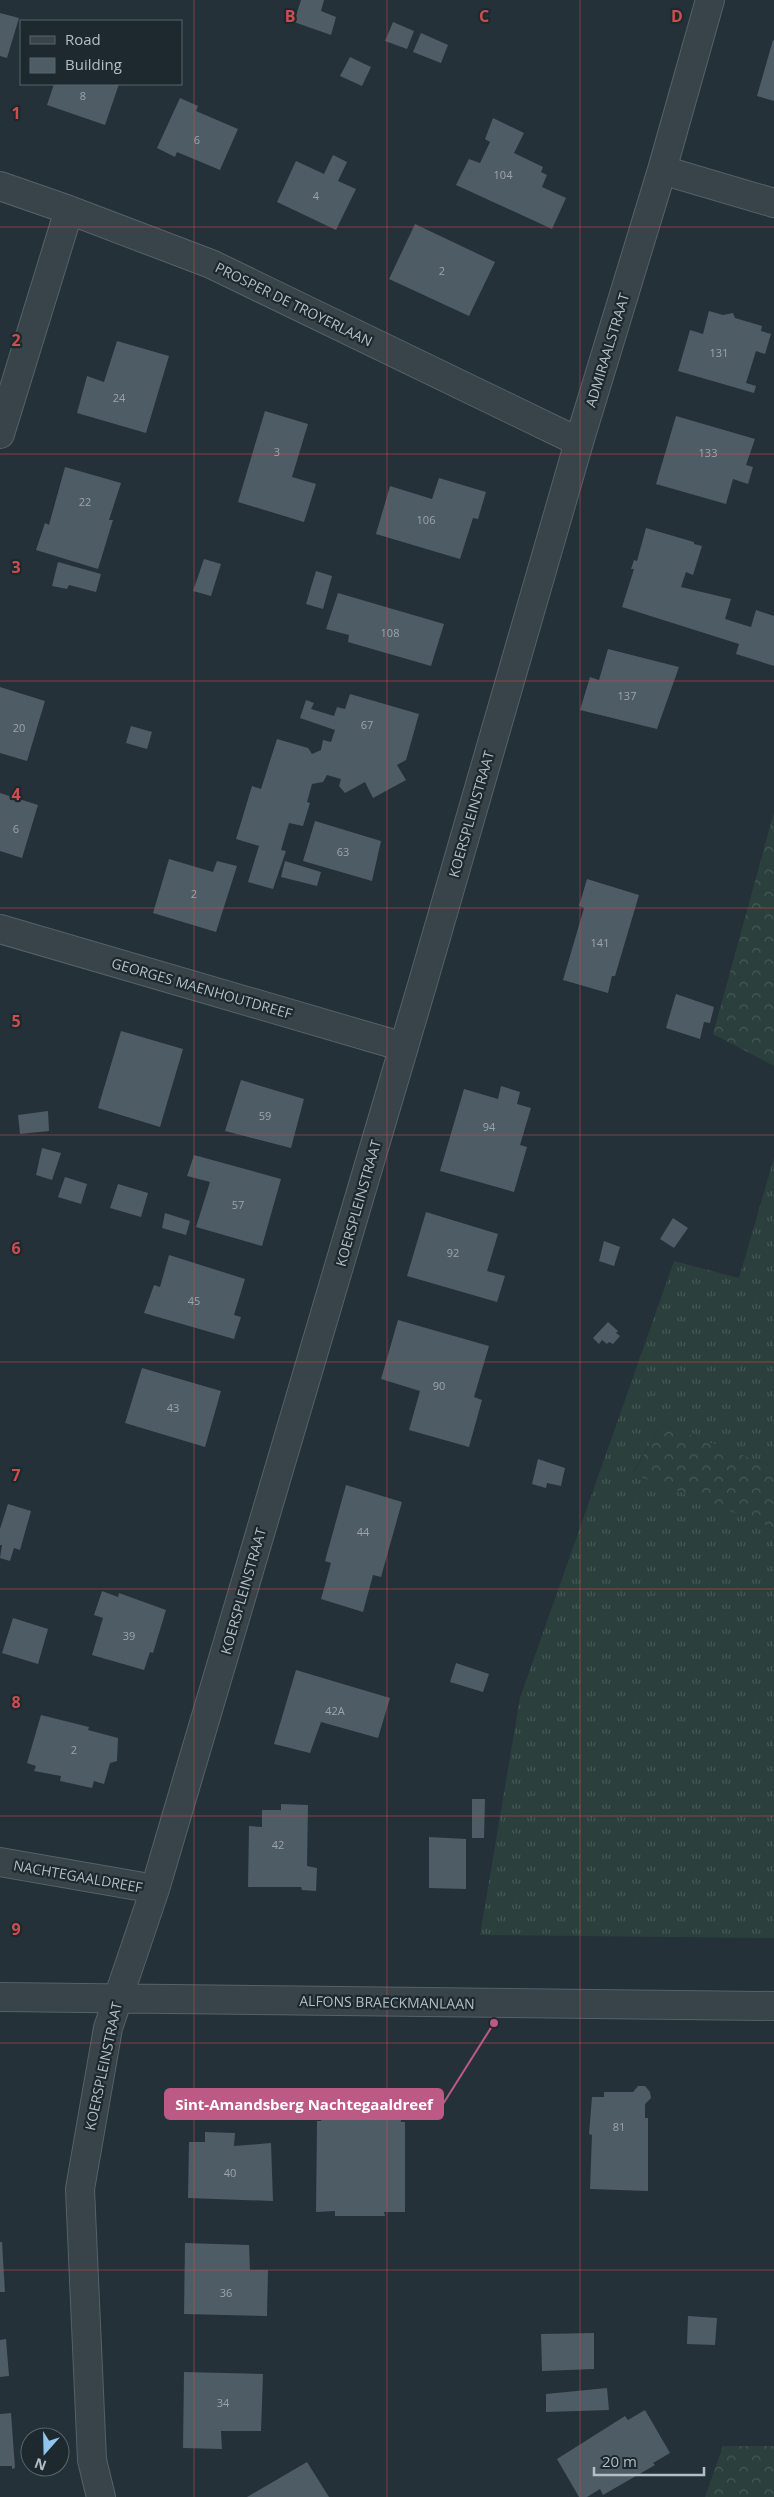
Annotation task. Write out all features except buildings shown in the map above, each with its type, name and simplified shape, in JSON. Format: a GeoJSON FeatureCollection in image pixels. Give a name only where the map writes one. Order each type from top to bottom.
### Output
{"type":"FeatureCollection","features":[{"type":"Feature","properties":{"kind":"street","name":"ADMIRAALSTRAAT"},"geometry":{"type":"LineString","coordinates":[[504,699],[579,442],[662,170],[710,0]]}},
{"type":"Feature","properties":{"kind":"street"},"geometry":{"type":"LineString","coordinates":[[662,170],[774,203]]}},
{"type":"Feature","properties":{"kind":"street","name":"PROSPER DE TROYERLAAN"},"geometry":{"type":"LineString","coordinates":[[0,186],[211,264],[579,442]]}},
{"type":"Feature","properties":{"kind":"street"},"geometry":{"type":"LineString","coordinates":[[0,434],[69,210]]}},
{"type":"Feature","properties":{"kind":"street","name":"KOERSPLEINSTRAAT"},"geometry":{"type":"LineString","coordinates":[[101,2497],[92,2460],[80,2189],[108,2028],[155,1889],[404,1047],[504,699]]}},
{"type":"Feature","properties":{"kind":"street","name":"GEORGES MAENHOUTDREEF"},"geometry":{"type":"LineString","coordinates":[[0,929],[404,1047]]}},
{"type":"Feature","properties":{"kind":"street","name":"NACHTEGAALDREEF"},"geometry":{"type":"LineString","coordinates":[[0,1862],[155,1889]]}},
{"type":"Feature","properties":{"kind":"street","name":"ALFONS BRAECKMANLAAN"},"geometry":{"type":"LineString","coordinates":[[0,1997],[774,2006]]}},
{"type":"Feature","properties":{"kind":"green space"},"geometry":{"type":"Polygon","coordinates":[[[774,812],[774,1066],[713,1034],[774,812]]]}},
{"type":"Feature","properties":{"kind":"green space"},"geometry":{"type":"Polygon","coordinates":[[[774,1158],[774,1467],[661,1424],[633,1473],[774,1528],[774,1938],[480,1935],[520,1698],[674,1261],[739,1278],[774,1158]]]}},
{"type":"Feature","properties":{"kind":"green space"},"geometry":{"type":"Polygon","coordinates":[[[661,1424],[774,1467],[774,1528],[633,1474],[661,1424]]]}},
{"type":"Feature","properties":{"kind":"green space"},"geometry":{"type":"Polygon","coordinates":[[[723,2446],[774,2446],[774,2497],[705,2497],[723,2446]]]}},
{"type":"Feature","properties":{"kind":"place","name":"Sint-Amandsberg Nachtegaaldreef"},"geometry":{"type":"Point","coordinates":[494,2023]}}]}
